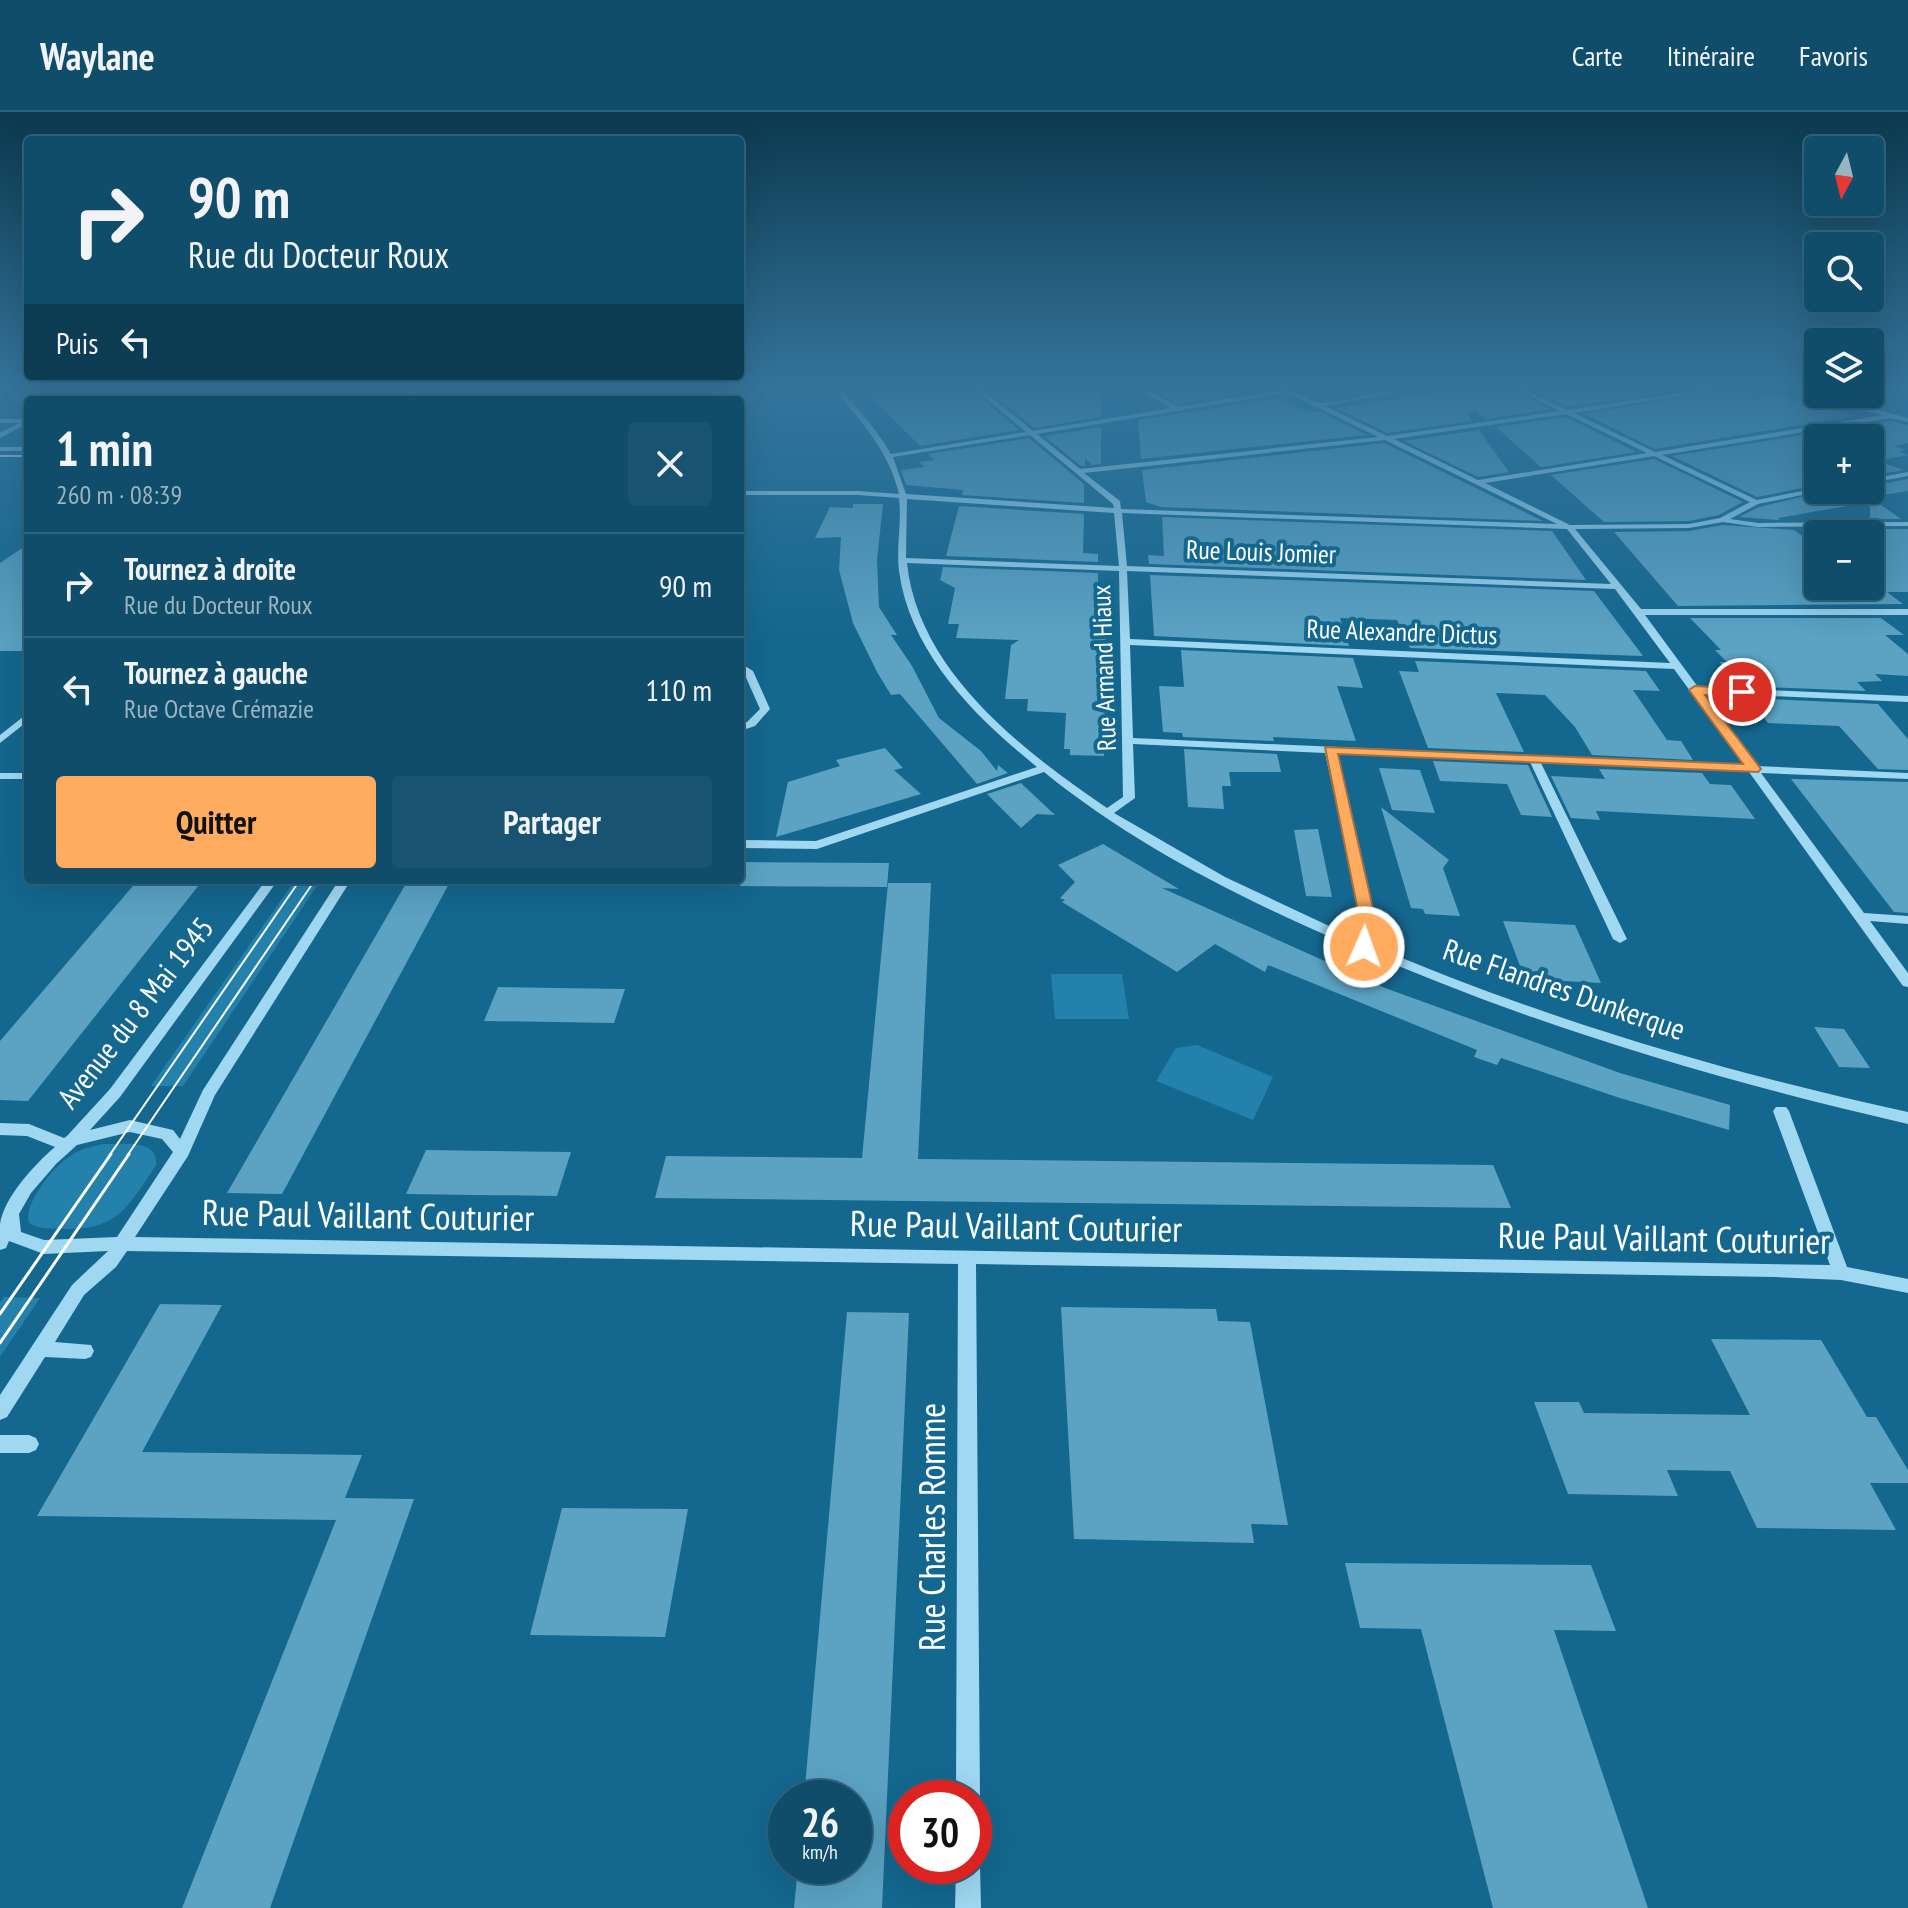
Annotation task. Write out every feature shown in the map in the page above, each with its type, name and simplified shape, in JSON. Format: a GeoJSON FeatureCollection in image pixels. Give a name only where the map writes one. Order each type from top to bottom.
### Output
{"type":"FeatureCollection","features":[{"type":"Feature","properties":{"kind":"street"},"geometry":{"type":"LineString","coordinates":[[895,474],[903,495]]}},
{"type":"Feature","properties":{"kind":"street"},"geometry":{"type":"LineString","coordinates":[[1083,474],[1117,503],[1119,511]]}},
{"type":"Feature","properties":{"kind":"street"},"geometry":{"type":"LineString","coordinates":[[1459,474],[1569,527],[1638,612],[1908,983]]}},
{"type":"Feature","properties":{"kind":"street"},"geometry":{"type":"LineString","coordinates":[[1478,483],[1533,474]]}},
{"type":"Feature","properties":{"kind":"street"},"geometry":{"type":"LineString","coordinates":[[1695,474],[1756,502]]}},
{"type":"Feature","properties":{"kind":"street"},"geometry":{"type":"LineString","coordinates":[[1884,478],[1908,474]]}},
{"type":"Feature","properties":{"kind":"street"},"geometry":{"type":"LineString","coordinates":[[744,493],[903,495],[1119,511],[1569,527],[1689,526],[1723,520],[1758,525],[1908,524]]}},
{"type":"Feature","properties":{"kind":"street"},"geometry":{"type":"LineString","coordinates":[[1723,520],[1756,502],[1804,493]]}},
{"type":"Feature","properties":{"kind":"street","name":"Rue Flandres Dunkerque"},"geometry":{"type":"LineString","coordinates":[[903,495],[902,560],[911,607],[941,664],[991,722],[1107,813],[1196,868],[1364,947],[1508,1006],[1669,1057],[1908,1118]]}},
{"type":"Feature","properties":{"kind":"street","name":"Rue Armand Hiaux"},"geometry":{"type":"LineString","coordinates":[[1107,813],[1129,798],[1119,511]]}},
{"type":"Feature","properties":{"kind":"street","name":"Rue Louis Jomier"},"geometry":{"type":"LineString","coordinates":[[902,560],[1619,587]]}},
{"type":"Feature","properties":{"kind":"street"},"geometry":{"type":"LineString","coordinates":[[1638,612],[1908,612]]}},
{"type":"Feature","properties":{"kind":"street","name":"Rue Alexandre Dictus"},"geometry":{"type":"LineString","coordinates":[[1125,642],[1678,666]]}},
{"type":"Feature","properties":{"kind":"street"},"geometry":{"type":"LineString","coordinates":[[744,668],[748,671],[765,709],[751,724],[744,727]]}},
{"type":"Feature","properties":{"kind":"street"},"geometry":{"type":"LineString","coordinates":[[1695,690],[1908,699]]}},
{"type":"Feature","properties":{"kind":"street"},"geometry":{"type":"LineString","coordinates":[[0,740],[24,719]]}},
{"type":"Feature","properties":{"kind":"street"},"geometry":{"type":"LineString","coordinates":[[1129,741],[1908,776]]}},
{"type":"Feature","properties":{"kind":"street"},"geometry":{"type":"LineString","coordinates":[[1330,750],[1369,926],[1364,947]]}},
{"type":"Feature","properties":{"kind":"street"},"geometry":{"type":"LineString","coordinates":[[1534,759],[1620,939]]}},
{"type":"Feature","properties":{"kind":"street"},"geometry":{"type":"LineString","coordinates":[[744,844],[817,845],[1046,768]]}},
{"type":"Feature","properties":{"kind":"street"},"geometry":{"type":"LineString","coordinates":[[0,776],[24,776]]}},
{"type":"Feature","properties":{"kind":"street","name":"Avenue du 8 Mai 1945"},"geometry":{"type":"LineString","coordinates":[[11,1214],[25,1189],[115,1093],[269,884]]}},
{"type":"Feature","properties":{"kind":"street"},"geometry":{"type":"LineString","coordinates":[[0,1411],[78,1290],[110,1262],[182,1152],[208,1094],[342,884]]}},
{"type":"Feature","properties":{"kind":"street"},"geometry":{"type":"LineString","coordinates":[[1860,917],[1908,920]]}},
{"type":"Feature","properties":{"kind":"street"},"geometry":{"type":"LineString","coordinates":[[1781,1111],[1841,1273]]}},
{"type":"Feature","properties":{"kind":"street"},"geometry":{"type":"LineString","coordinates":[[0,1129],[29,1130],[69,1143],[102,1131],[146,1127],[167,1134],[182,1152]]}},
{"type":"Feature","properties":{"kind":"street"},"geometry":{"type":"LineString","coordinates":[[0,1243],[11,1214]]}},
{"type":"Feature","properties":{"kind":"street","name":"Rue Paul Vaillant Couturier"},"geometry":{"type":"LineString","coordinates":[[11,1214],[13,1236],[44,1247],[122,1244],[1841,1273],[1908,1286]]}},
{"type":"Feature","properties":{"kind":"street","name":"Rue Charles Romme"},"geometry":{"type":"LineString","coordinates":[[967,1257],[968,1780]]}},
{"type":"Feature","properties":{"kind":"street"},"geometry":{"type":"LineString","coordinates":[[40,1349],[85,1351]]}},
{"type":"Feature","properties":{"kind":"street"},"geometry":{"type":"LineString","coordinates":[[0,1444],[29,1444]]}},
{"type":"Feature","properties":{"kind":"street"},"geometry":{"type":"LineString","coordinates":[[968,1884],[968,1908]]}},
{"type":"Feature","properties":{"kind":"shaded area"},"geometry":{"type":"Polygon","coordinates":[[[292,884],[318,884],[183,1086],[151,1086],[292,884]]]}},
{"type":"Feature","properties":{"kind":"shaded area"},"geometry":{"type":"Polygon","coordinates":[[[1051,974],[1122,974],[1129,1019],[1055,1019],[1051,974]]]}},
{"type":"Feature","properties":{"kind":"shaded area"},"geometry":{"type":"Polygon","coordinates":[[[1197,1045],[1273,1077],[1253,1120],[1156,1081],[1176,1048],[1197,1045]]]}},
{"type":"Feature","properties":{"kind":"shaded area"},"geometry":{"type":"Polygon","coordinates":[[[102,1144],[145,1146],[155,1156],[156,1165],[130,1203],[111,1220],[84,1228],[47,1228],[29,1223],[34,1198],[53,1171],[74,1153],[102,1144]]]}},
{"type":"Feature","properties":{"kind":"shaded area"},"geometry":{"type":"Polygon","coordinates":[[[4,1297],[40,1298],[0,1357],[0,1302],[4,1297]]]}},
{"type":"Feature","properties":{"kind":"building"},"geometry":{"type":"Polygon","coordinates":[[[902,474],[1072,474],[1084,484],[1084,503],[962,495],[963,490],[906,485],[902,474]]]}},
{"type":"Feature","properties":{"kind":"building"},"geometry":{"type":"Polygon","coordinates":[[[1142,474],[1447,474],[1543,521],[1161,507],[1146,502],[1142,474]]]}},
{"type":"Feature","properties":{"kind":"building"},"geometry":{"type":"Polygon","coordinates":[[[1471,474],[1498,474],[1478,477],[1471,474]]]}},
{"type":"Feature","properties":{"kind":"building"},"geometry":{"type":"Polygon","coordinates":[[[1685,474],[1743,502],[1719,515],[1689,521],[1604,522],[1551,475],[1685,474]]]}},
{"type":"Feature","properties":{"kind":"building"},"geometry":{"type":"Polygon","coordinates":[[[1709,474],[1804,474],[1804,488],[1757,497],[1709,474]]]}},
{"type":"Feature","properties":{"kind":"building"},"geometry":{"type":"Polygon","coordinates":[[[1908,479],[1908,491],[1884,495],[1884,483],[1908,479]]]}},
{"type":"Feature","properties":{"kind":"building"},"geometry":{"type":"Polygon","coordinates":[[[1804,496],[1804,504],[1858,504],[1778,518],[1780,520],[1739,517],[1759,507],[1804,496]]]}},
{"type":"Feature","properties":{"kind":"building"},"geometry":{"type":"Polygon","coordinates":[[[853,504],[883,504],[877,560],[879,607],[897,635],[891,635],[912,666],[939,718],[981,751],[997,771],[998,765],[1008,773],[977,784],[900,694],[891,695],[877,672],[853,623],[839,570],[841,537],[815,538],[830,507],[853,508],[853,504]]]}},
{"type":"Feature","properties":{"kind":"building"},"geometry":{"type":"Polygon","coordinates":[[[1870,504],[1880,504],[1901,519],[1870,519],[1870,504]]]}},
{"type":"Feature","properties":{"kind":"building"},"geometry":{"type":"Polygon","coordinates":[[[959,506],[1084,514],[1083,553],[1098,554],[1098,562],[946,556],[959,506]]]}},
{"type":"Feature","properties":{"kind":"building"},"geometry":{"type":"Polygon","coordinates":[[[1162,517],[1552,531],[1586,580],[1149,564],[1148,555],[1164,556],[1162,517]]]}},
{"type":"Feature","properties":{"kind":"building"},"geometry":{"type":"Polygon","coordinates":[[[1723,525],[1794,530],[1804,537],[1804,600],[1884,600],[1884,529],[1908,529],[1908,592],[1887,592],[1903,604],[1678,606],[1614,532],[1689,531],[1723,525]]]}},
{"type":"Feature","properties":{"kind":"building"},"geometry":{"type":"Polygon","coordinates":[[[24,547],[24,651],[0,651],[0,563],[24,547]]]}},
{"type":"Feature","properties":{"kind":"building"},"geometry":{"type":"Polygon","coordinates":[[[943,567],[1098,573],[1098,616],[1106,616],[1104,756],[1070,755],[1070,749],[1064,749],[1066,713],[1027,711],[1028,699],[1005,699],[1011,645],[1019,640],[956,638],[959,624],[948,624],[955,588],[940,580],[943,567]]]}},
{"type":"Feature","properties":{"kind":"building"},"geometry":{"type":"Polygon","coordinates":[[[1150,575],[1594,591],[1643,656],[1410,648],[1397,620],[1340,618],[1349,646],[1154,636],[1150,575]]]}},
{"type":"Feature","properties":{"kind":"building"},"geometry":{"type":"Polygon","coordinates":[[[1690,618],[1881,618],[1904,635],[1885,635],[1908,654],[1908,676],[1875,674],[1882,681],[1857,682],[1866,691],[1738,686],[1720,662],[1727,662],[1715,650],[1721,650],[1690,618]]]}},
{"type":"Feature","properties":{"kind":"building"},"geometry":{"type":"Polygon","coordinates":[[[1181,650],[1353,658],[1363,688],[1337,686],[1356,741],[1183,737],[1182,733],[1163,732],[1159,686],[1184,687],[1181,650]]]}},
{"type":"Feature","properties":{"kind":"building"},"geometry":{"type":"Polygon","coordinates":[[[1415,661],[1646,671],[1660,691],[1633,690],[1667,740],[1681,741],[1693,760],[1592,755],[1575,727],[1545,695],[1496,693],[1524,752],[1428,748],[1399,671],[1419,672],[1415,661]]]}},
{"type":"Feature","properties":{"kind":"building"},"geometry":{"type":"Polygon","coordinates":[[[1748,698],[1878,704],[1908,739],[1908,770],[1878,769],[1839,726],[1768,723],[1748,698]]]}},
{"type":"Feature","properties":{"kind":"building"},"geometry":{"type":"Polygon","coordinates":[[[885,748],[903,768],[894,770],[921,794],[776,837],[788,782],[840,766],[836,760],[885,748]]]}},
{"type":"Feature","properties":{"kind":"building"},"geometry":{"type":"Polygon","coordinates":[[[1184,749],[1277,754],[1281,772],[1229,772],[1231,786],[1222,786],[1224,809],[1188,807],[1184,749]]]}},
{"type":"Feature","properties":{"kind":"building"},"geometry":{"type":"Polygon","coordinates":[[[1433,761],[1528,765],[1552,817],[1521,815],[1507,784],[1440,781],[1433,761]]]}},
{"type":"Feature","properties":{"kind":"building"},"geometry":{"type":"Polygon","coordinates":[[[1379,768],[1420,770],[1435,813],[1392,810],[1379,768]]]}},
{"type":"Feature","properties":{"kind":"building"},"geometry":{"type":"Polygon","coordinates":[[[1599,769],[1702,773],[1710,784],[1731,785],[1755,819],[1596,811],[1600,820],[1571,818],[1551,776],[1605,779],[1599,769]]]}},
{"type":"Feature","properties":{"kind":"building"},"geometry":{"type":"Polygon","coordinates":[[[1791,779],[1908,782],[1908,913],[1894,912],[1791,779]]]}},
{"type":"Feature","properties":{"kind":"building"},"geometry":{"type":"Polygon","coordinates":[[[1021,783],[1055,815],[1037,814],[1021,828],[987,794],[1021,783]]]}},
{"type":"Feature","properties":{"kind":"building"},"geometry":{"type":"Polygon","coordinates":[[[1381,807],[1449,860],[1443,868],[1460,916],[1425,914],[1423,909],[1411,908],[1381,807]]]}},
{"type":"Feature","properties":{"kind":"building"},"geometry":{"type":"Polygon","coordinates":[[[1318,829],[1332,897],[1306,896],[1294,830],[1318,829]]]}},
{"type":"Feature","properties":{"kind":"building"},"geometry":{"type":"Polygon","coordinates":[[[1103,844],[1179,889],[1162,888],[1385,988],[1620,1073],[1730,1105],[1729,1130],[1501,1058],[1497,1065],[1474,1057],[1477,1050],[1268,965],[1265,972],[1215,944],[1177,972],[1062,902],[1065,900],[1060,898],[1075,882],[1058,865],[1103,844]]]}},
{"type":"Feature","properties":{"kind":"building"},"geometry":{"type":"Polygon","coordinates":[[[744,862],[889,863],[887,887],[740,886],[744,884],[744,862]]]}},
{"type":"Feature","properties":{"kind":"building"},"geometry":{"type":"Polygon","coordinates":[[[888,883],[931,883],[918,1159],[1493,1165],[1511,1208],[655,1198],[666,1156],[862,1158],[888,883]]]}},
{"type":"Feature","properties":{"kind":"building"},"geometry":{"type":"Polygon","coordinates":[[[135,884],[200,884],[28,1101],[0,1100],[0,1041],[135,884]]]}},
{"type":"Feature","properties":{"kind":"building"},"geometry":{"type":"Polygon","coordinates":[[[406,884],[449,884],[282,1194],[227,1193],[406,884]]]}},
{"type":"Feature","properties":{"kind":"building"},"geometry":{"type":"Polygon","coordinates":[[[1503,921],[1575,925],[1601,983],[1525,979],[1503,921]]]}},
{"type":"Feature","properties":{"kind":"building"},"geometry":{"type":"Polygon","coordinates":[[[498,987],[625,989],[614,1023],[484,1021],[498,987]]]}},
{"type":"Feature","properties":{"kind":"building"},"geometry":{"type":"Polygon","coordinates":[[[1814,1027],[1844,1029],[1870,1068],[1839,1067],[1814,1027]]]}},
{"type":"Feature","properties":{"kind":"building"},"geometry":{"type":"Polygon","coordinates":[[[426,1150],[571,1152],[557,1196],[406,1194],[426,1150]]]}},
{"type":"Feature","properties":{"kind":"building"},"geometry":{"type":"Polygon","coordinates":[[[160,1304],[222,1305],[142,1452],[362,1455],[345,1498],[414,1499],[270,1908],[182,1908],[336,1520],[37,1516],[160,1304]]]}},
{"type":"Feature","properties":{"kind":"building"},"geometry":{"type":"Polygon","coordinates":[[[1061,1307],[1216,1309],[1218,1321],[1250,1322],[1288,1525],[1251,1524],[1254,1543],[1074,1539],[1061,1307]]]}},
{"type":"Feature","properties":{"kind":"building"},"geometry":{"type":"Polygon","coordinates":[[[847,1312],[909,1313],[882,1908],[794,1908],[796,1884],[872,1884],[872,1780],[806,1780],[847,1312]]]}},
{"type":"Feature","properties":{"kind":"building"},"geometry":{"type":"Polygon","coordinates":[[[1711,1339],[1821,1340],[1867,1417],[1876,1417],[1908,1470],[1908,1483],[1870,1483],[1896,1530],[1757,1528],[1730,1471],[1667,1470],[1678,1496],[1568,1494],[1534,1402],[1579,1402],[1584,1413],[1750,1415],[1711,1339]]]}},
{"type":"Feature","properties":{"kind":"building"},"geometry":{"type":"Polygon","coordinates":[[[562,1508],[688,1509],[665,1637],[530,1635],[562,1508]]]}},
{"type":"Feature","properties":{"kind":"building"},"geometry":{"type":"Polygon","coordinates":[[[1345,1563],[1591,1565],[1616,1631],[1554,1630],[1648,1908],[1493,1908],[1421,1629],[1360,1628],[1345,1563]]]}},
{"type":"Feature","properties":{"kind":"tram line"},"geometry":{"type":"LineString","coordinates":[[109,1156],[297,884]]}},
{"type":"Feature","properties":{"kind":"tram line"},"geometry":{"type":"LineString","coordinates":[[127,1156],[312,884]]}},
{"type":"Feature","properties":{"kind":"tram line"},"geometry":{"type":"LineString","coordinates":[[0,1314],[111,1154]]}},
{"type":"Feature","properties":{"kind":"tram line"},"geometry":{"type":"LineString","coordinates":[[0,1343],[129,1154]]}},
{"type":"Feature","properties":{"kind":"route"},"geometry":{"type":"LineString","coordinates":[[1364,947],[1369,926],[1330,750],[1753,769],[1695,690],[1742,692]]}}]}
